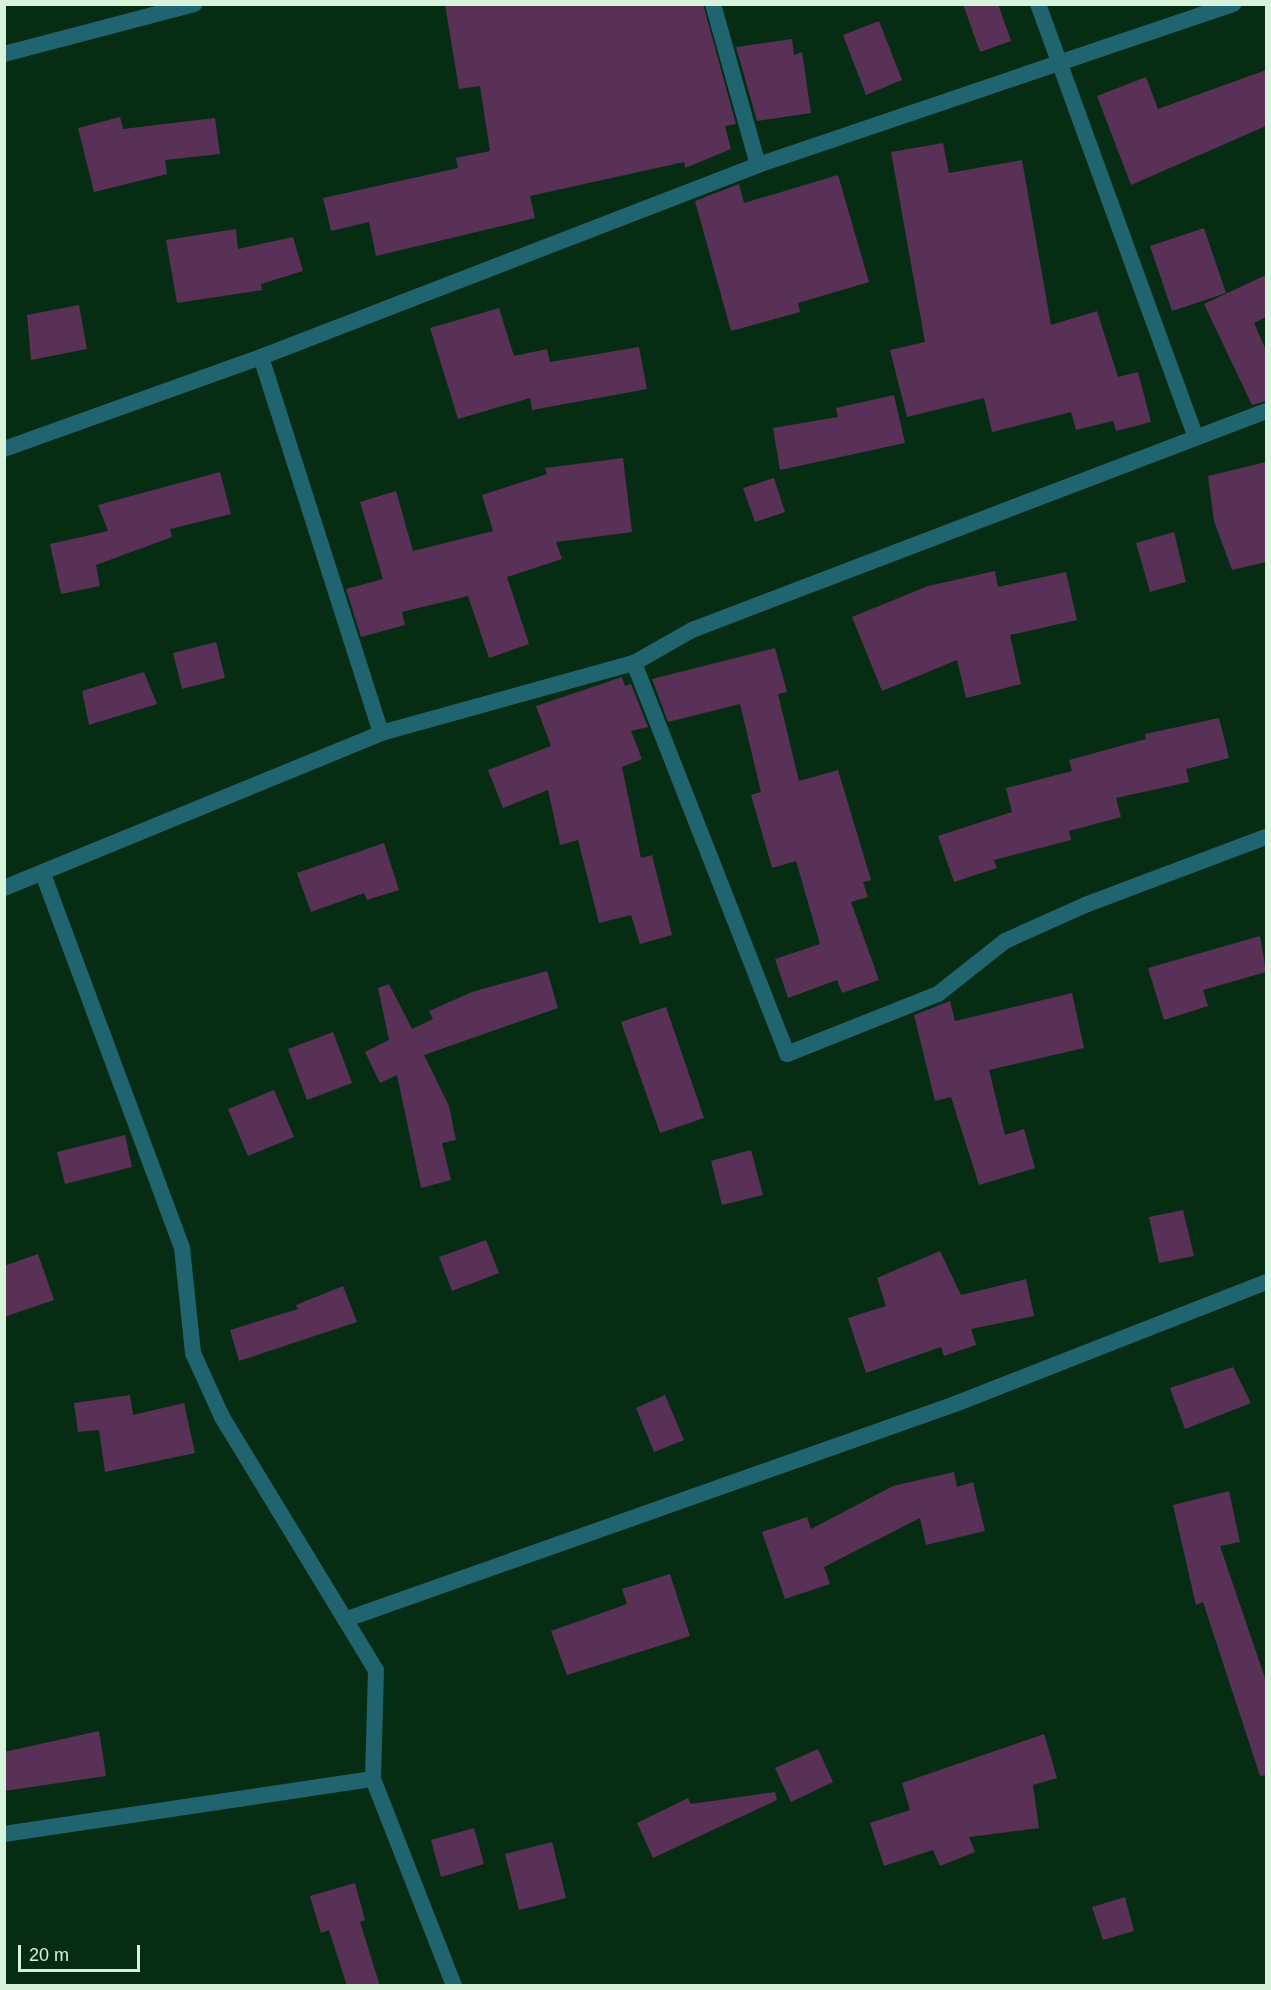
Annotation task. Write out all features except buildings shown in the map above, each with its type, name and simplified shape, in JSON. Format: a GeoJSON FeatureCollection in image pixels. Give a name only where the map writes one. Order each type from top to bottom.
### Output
{"type":"FeatureCollection","features":[{"type":"Feature","properties":{"kind":"street"},"geometry":{"type":"LineString","coordinates":[[4,54],[195,4]]}},
{"type":"Feature","properties":{"kind":"street"},"geometry":{"type":"LineString","coordinates":[[713,4],[758,165]]}},
{"type":"Feature","properties":{"kind":"street"},"geometry":{"type":"LineString","coordinates":[[1038,4],[1195,435]]}},
{"type":"Feature","properties":{"kind":"street"},"geometry":{"type":"LineString","coordinates":[[4,448],[261,357],[758,165],[1060,65],[1233,4]]}},
{"type":"Feature","properties":{"kind":"street"},"geometry":{"type":"LineString","coordinates":[[261,357],[381,733]]}},
{"type":"Feature","properties":{"kind":"street"},"geometry":{"type":"LineString","coordinates":[[4,888],[43,874],[381,733],[633,663],[692,630],[1195,435],[1266,411]]}},
{"type":"Feature","properties":{"kind":"street"},"geometry":{"type":"LineString","coordinates":[[633,663],[787,1054],[938,994],[1005,941],[1085,905],[1266,837]]}},
{"type":"Feature","properties":{"kind":"street"},"geometry":{"type":"LineString","coordinates":[[43,874],[182,1248],[193,1353],[222,1417],[376,1670],[373,1779],[454,1986]]}},
{"type":"Feature","properties":{"kind":"street"},"geometry":{"type":"LineString","coordinates":[[346,1618],[955,1404],[1266,1282]]}},
{"type":"Feature","properties":{"kind":"street"},"geometry":{"type":"LineString","coordinates":[[4,1834],[373,1779]]}}]}
